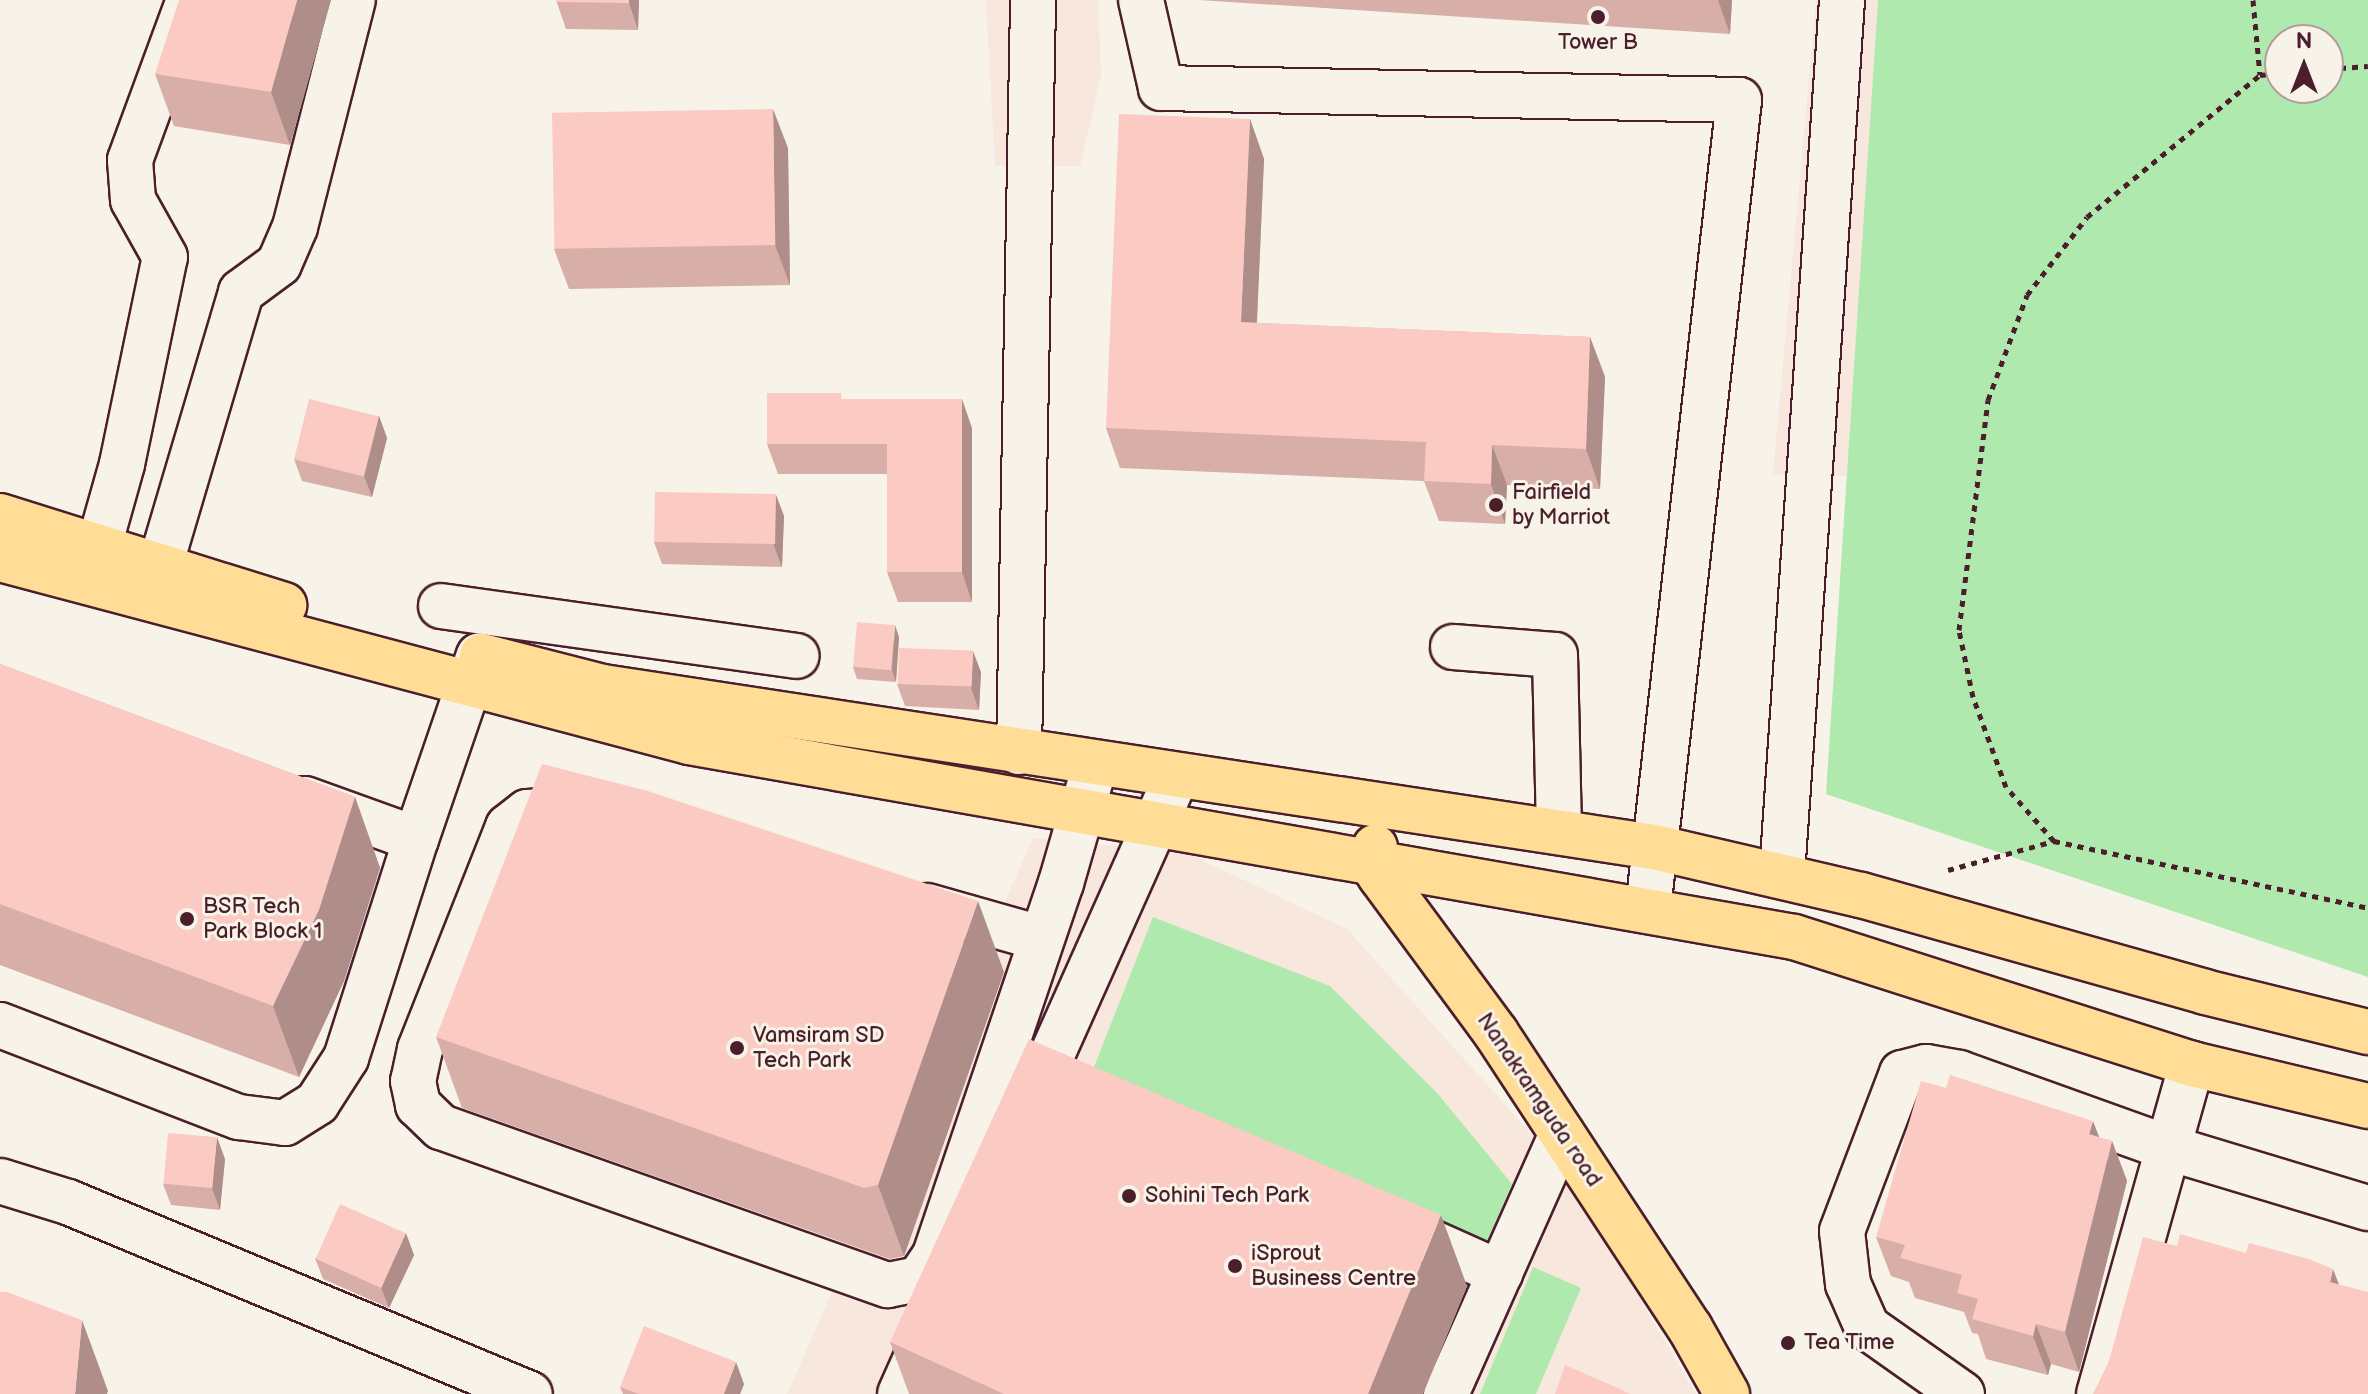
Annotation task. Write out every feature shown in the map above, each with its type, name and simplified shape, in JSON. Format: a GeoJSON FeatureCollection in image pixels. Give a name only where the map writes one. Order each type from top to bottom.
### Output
{"type":"FeatureCollection","features":[{"type":"Feature","properties":{"kind":"main road"},"geometry":{"type":"LineString","coordinates":[[0,516],[689,742],[1372,864],[1648,909],[1850,953],[2192,1064],[2368,1106]]}},
{"type":"Feature","properties":{"kind":"main road"},"geometry":{"type":"LineString","coordinates":[[0,559],[474,669],[1654,847],[1782,874],[2205,992],[2368,1032]]}},
{"type":"Feature","properties":{"kind":"main road"},"geometry":{"type":"LineString","coordinates":[[1372,864],[1380,805]]}},
{"type":"Feature","properties":{"kind":"main road","name":"Nanakramguda road"},"geometry":{"type":"LineString","coordinates":[[1372,864],[1562,1134],[1690,1328],[1727,1394]]}},
{"type":"Feature","properties":{"kind":"street"},"geometry":{"type":"LineString","coordinates":[[99,546],[122,464],[165,257],[133,200],[130,160],[189,0]]}},
{"type":"Feature","properties":{"kind":"street"},"geometry":{"type":"LineString","coordinates":[[160,566],[241,292],[279,264],[295,227],[353,0]]}},
{"type":"Feature","properties":{"kind":"street"},"geometry":{"type":"LineString","coordinates":[[1019,752],[1033,0]]}},
{"type":"Feature","properties":{"kind":"street"},"geometry":{"type":"LineString","coordinates":[[1141,0],[1161,88],[1739,100],[1648,909]]}},
{"type":"Feature","properties":{"kind":"street"},"geometry":{"type":"LineString","coordinates":[[1782,874],[1842,0]]}},
{"type":"Feature","properties":{"kind":"street"},"geometry":{"type":"LineString","coordinates":[[441,606],[796,656]]}},
{"type":"Feature","properties":{"kind":"street"},"geometry":{"type":"LineString","coordinates":[[634,691],[638,634]]}},
{"type":"Feature","properties":{"kind":"street"},"geometry":{"type":"LineString","coordinates":[[1453,647],[1555,655],[1559,832]]}},
{"type":"Feature","properties":{"kind":"street"},"geometry":{"type":"LineString","coordinates":[[0,1025],[239,1117],[285,1123],[317,1103],[346,1058],[474,669]]}},
{"type":"Feature","properties":{"kind":"street"},"geometry":{"type":"LineString","coordinates":[[625,822],[578,809],[527,812],[508,827],[420,1049],[413,1081],[418,1105],[441,1127],[888,1285],[919,1279],[935,1255],[1095,765]]}},
{"type":"Feature","properties":{"kind":"street"},"geometry":{"type":"LineString","coordinates":[[900,1394],[1176,777]]}},
{"type":"Feature","properties":{"kind":"street"},"geometry":{"type":"LineString","coordinates":[[268,786],[416,839]]}},
{"type":"Feature","properties":{"kind":"street"},"geometry":{"type":"LineString","coordinates":[[886,895],[1040,938]]}},
{"type":"Feature","properties":{"kind":"street"},"geometry":{"type":"LineString","coordinates":[[2099,1394],[2192,1064]]}},
{"type":"Feature","properties":{"kind":"street"},"geometry":{"type":"LineString","coordinates":[[1962,1394],[1867,1327],[1848,1284],[1842,1231],[1902,1073],[1926,1067],[1959,1073],[2169,1148],[2368,1208]]}},
{"type":"Feature","properties":{"kind":"street"},"geometry":{"type":"LineString","coordinates":[[1046,1068],[1089,1087]]}},
{"type":"Feature","properties":{"kind":"street"},"geometry":{"type":"LineString","coordinates":[[1446,1394],[1562,1134]]}},
{"type":"Feature","properties":{"kind":"street"},"geometry":{"type":"LineString","coordinates":[[0,1181],[68,1202],[530,1394]]}},
{"type":"Feature","properties":{"kind":"street"},"geometry":{"type":"LineString","coordinates":[[1358,1209],[1500,1273]]}},
{"type":"Feature","properties":{"kind":"path"},"geometry":{"type":"LineString","coordinates":[[2253,0],[2260,75]]}},
{"type":"Feature","properties":{"kind":"path"},"geometry":{"type":"LineString","coordinates":[[2344,68],[2368,66]]}},
{"type":"Feature","properties":{"kind":"path"},"geometry":{"type":"LineString","coordinates":[[2054,841],[2006,787],[1973,697],[1959,630],[1988,400],[2027,295],[2087,217],[2264,75]]}},
{"type":"Feature","properties":{"kind":"path"},"geometry":{"type":"LineString","coordinates":[[1936,874],[2054,841],[2368,908]]}},
{"type":"Feature","properties":{"kind":"shaded area"},"geometry":{"type":"Polygon","coordinates":[[[986,0],[1098,0],[1101,75],[1080,166],[995,166],[986,0]]]}},
{"type":"Feature","properties":{"kind":"shaded area"},"geometry":{"type":"Polygon","coordinates":[[[1816,0],[1878,0],[1847,476],[1773,474],[1816,0]]]}},
{"type":"Feature","properties":{"kind":"shaded area"},"geometry":{"type":"Polygon","coordinates":[[[1033,838],[1187,853],[1347,929],[1564,1170],[1696,1394],[787,1394],[1033,838]]]}},
{"type":"Feature","properties":{"kind":"green space"},"geometry":{"type":"Polygon","coordinates":[[[1878,0],[2368,0],[2368,977],[1826,794],[1878,0]]]}},
{"type":"Feature","properties":{"kind":"green space"},"geometry":{"type":"Polygon","coordinates":[[[1153,917],[1330,986],[1438,1094],[1512,1184],[1486,1244],[1092,1072],[1153,917]]]}},
{"type":"Feature","properties":{"kind":"green space"},"geometry":{"type":"Polygon","coordinates":[[[1533,1267],[1581,1288],[1536,1394],[1480,1394],[1533,1267]]]}},
{"type":"Feature","properties":{"kind":"building"},"geometry":{"type":"Polygon","coordinates":[[[179,0],[297,0],[271,92],[155,74],[179,0]]]}},
{"type":"Feature","properties":{"kind":"building"},"geometry":{"type":"Polygon","coordinates":[[[629,0],[629,3],[556,2],[629,0]]]}},
{"type":"Feature","properties":{"kind":"building"},"geometry":{"type":"Polygon","coordinates":[[[773,109],[775,245],[554,249],[552,113],[773,109]]]}},
{"type":"Feature","properties":{"kind":"building"},"geometry":{"type":"Polygon","coordinates":[[[1119,114],[1250,119],[1241,322],[1590,337],[1586,449],[1492,445],[1491,484],[1424,481],[1426,442],[1106,428],[1119,114]]]}},
{"type":"Feature","properties":{"kind":"building"},"geometry":{"type":"Polygon","coordinates":[[[767,393],[841,393],[841,399],[962,399],[962,572],[887,572],[887,444],[767,444],[767,393]]]}},
{"type":"Feature","properties":{"kind":"building"},"geometry":{"type":"Polygon","coordinates":[[[309,399],[379,416],[364,477],[294,459],[309,399]]]}},
{"type":"Feature","properties":{"kind":"building"},"geometry":{"type":"Polygon","coordinates":[[[655,492],[776,494],[775,544],[654,542],[655,492]]]}},
{"type":"Feature","properties":{"kind":"building"},"geometry":{"type":"Polygon","coordinates":[[[857,622],[895,625],[891,670],[853,667],[857,622]]]}},
{"type":"Feature","properties":{"kind":"building"},"geometry":{"type":"Polygon","coordinates":[[[899,648],[973,651],[972,687],[898,684],[899,648]]]}},
{"type":"Feature","properties":{"kind":"building","name":"BSR Tech Park Block 1"},"geometry":{"type":"Polygon","coordinates":[[[0,664],[355,797],[319,910],[273,1006],[0,904],[0,664]]]}},
{"type":"Feature","properties":{"kind":"building","name":"Vamsiram SD Tech Park"},"geometry":{"type":"Polygon","coordinates":[[[542,764],[648,791],[978,901],[878,1185],[864,1188],[436,1037],[542,764]]]}},
{"type":"Feature","properties":{"kind":"building","name":"Sohini Tech Park"},"geometry":{"type":"Polygon","coordinates":[[[1029,1039],[1441,1215],[1368,1394],[1004,1394],[890,1342],[1029,1039]]]}},
{"type":"Feature","properties":{"kind":"building"},"geometry":{"type":"Polygon","coordinates":[[[1950,1075],[2093,1121],[2089,1134],[2112,1141],[2065,1332],[2036,1324],[2033,1336],[1972,1319],[1978,1299],[1957,1293],[1962,1275],[1900,1258],[1905,1245],[1876,1237],[1921,1081],[1946,1088],[1950,1075]]]}},
{"type":"Feature","properties":{"kind":"building"},"geometry":{"type":"Polygon","coordinates":[[[168,1133],[217,1137],[212,1188],[164,1184],[168,1133]]]}},
{"type":"Feature","properties":{"kind":"building"},"geometry":{"type":"Polygon","coordinates":[[[340,1204],[406,1233],[381,1288],[316,1259],[340,1204]]]}},
{"type":"Feature","properties":{"kind":"building"},"geometry":{"type":"Polygon","coordinates":[[[2180,1234],[2246,1253],[2249,1243],[2309,1259],[2333,1269],[2330,1282],[2368,1292],[2368,1394],[2093,1394],[2109,1361],[2143,1237],[2177,1246],[2180,1234]]]}},
{"type":"Feature","properties":{"kind":"building"},"geometry":{"type":"Polygon","coordinates":[[[0,1292],[82,1320],[75,1394],[0,1394],[0,1292]]]}},
{"type":"Feature","properties":{"kind":"building"},"geometry":{"type":"Polygon","coordinates":[[[644,1326],[736,1362],[724,1394],[639,1394],[620,1387],[644,1326]]]}},
{"type":"Feature","properties":{"kind":"building"},"geometry":{"type":"Polygon","coordinates":[[[1565,1365],[1631,1394],[1555,1394],[1565,1365]]]}},
{"type":"Feature","properties":{"kind":"place","name":"Tower B"},"geometry":{"type":"Point","coordinates":[1598,17]}},
{"type":"Feature","properties":{"kind":"place","name":"Fairfield by Marriot"},"geometry":{"type":"Point","coordinates":[1496,505]}},
{"type":"Feature","properties":{"kind":"place","name":"BSR Tech Park Block 1"},"geometry":{"type":"Point","coordinates":[187,919]}},
{"type":"Feature","properties":{"kind":"place","name":"Vamsiram SD Tech Park"},"geometry":{"type":"Point","coordinates":[737,1048]}},
{"type":"Feature","properties":{"kind":"place","name":"Sohini Tech Park"},"geometry":{"type":"Point","coordinates":[1129,1196]}},
{"type":"Feature","properties":{"kind":"place","name":"iSprout Business Centre"},"geometry":{"type":"Point","coordinates":[1235,1266]}},
{"type":"Feature","properties":{"kind":"place","name":"Tea Time"},"geometry":{"type":"Point","coordinates":[1788,1343]}}]}
